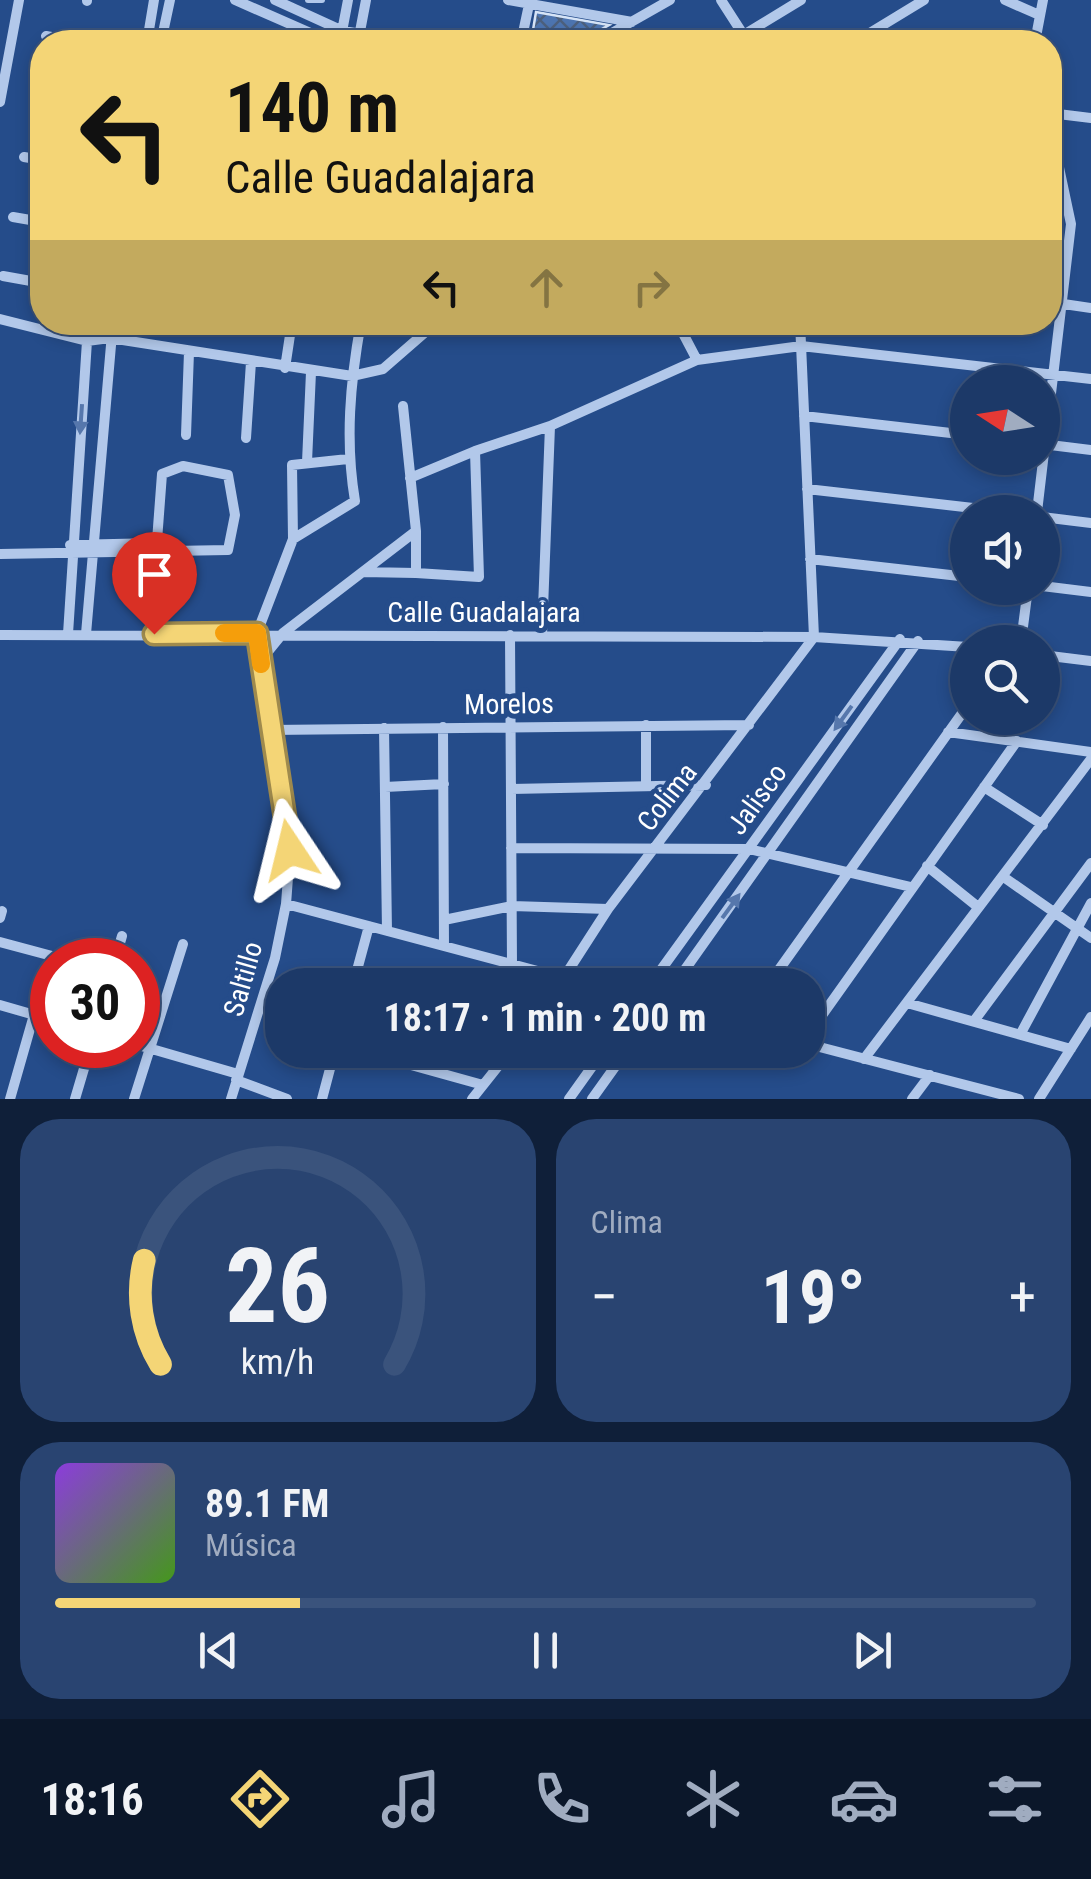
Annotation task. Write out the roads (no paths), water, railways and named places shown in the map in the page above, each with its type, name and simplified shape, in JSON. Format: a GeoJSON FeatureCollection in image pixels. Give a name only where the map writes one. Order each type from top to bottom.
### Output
{"type":"FeatureCollection","features":[{"type":"Feature","properties":{"kind":"street"},"geometry":{"type":"LineString","coordinates":[[0,102],[19,0]]}},
{"type":"Feature","properties":{"kind":"street"},"geometry":{"type":"LineString","coordinates":[[149,30],[154,0]]}},
{"type":"Feature","properties":{"kind":"street"},"geometry":{"type":"LineString","coordinates":[[164,30],[170,0]]}},
{"type":"Feature","properties":{"kind":"street"},"geometry":{"type":"LineString","coordinates":[[235,0],[304,30]]}},
{"type":"Feature","properties":{"kind":"street"},"geometry":{"type":"LineString","coordinates":[[275,0],[329,30]]}},
{"type":"Feature","properties":{"kind":"street"},"geometry":{"type":"LineString","coordinates":[[343,30],[348,0]]}},
{"type":"Feature","properties":{"kind":"street"},"geometry":{"type":"LineString","coordinates":[[360,30],[366,0]]}},
{"type":"Feature","properties":{"kind":"street"},"geometry":{"type":"LineString","coordinates":[[508,0],[632,22]]}},
{"type":"Feature","properties":{"kind":"street"},"geometry":{"type":"LineString","coordinates":[[618,30],[670,0]]}},
{"type":"Feature","properties":{"kind":"street"},"geometry":{"type":"LineString","coordinates":[[721,0],[740,30]]}},
{"type":"Feature","properties":{"kind":"street"},"geometry":{"type":"LineString","coordinates":[[759,30],[801,0]]}},
{"type":"Feature","properties":{"kind":"street"},"geometry":{"type":"LineString","coordinates":[[875,30],[924,0]]}},
{"type":"Feature","properties":{"kind":"street"},"geometry":{"type":"LineString","coordinates":[[1005,0],[1037,14]]}},
{"type":"Feature","properties":{"kind":"street"},"geometry":{"type":"LineString","coordinates":[[1035,30],[1042,0]]}},
{"type":"Feature","properties":{"kind":"street"},"geometry":{"type":"LineString","coordinates":[[523,30],[529,2]]}},
{"type":"Feature","properties":{"kind":"street"},"geometry":{"type":"LineString","coordinates":[[1062,114],[1091,118]]}},
{"type":"Feature","properties":{"kind":"street"},"geometry":{"type":"LineString","coordinates":[[24,157],[30,158]]}},
{"type":"Feature","properties":{"kind":"street"},"geometry":{"type":"LineString","coordinates":[[1062,182],[1071,224],[1062,271]]}},
{"type":"Feature","properties":{"kind":"street"},"geometry":{"type":"LineString","coordinates":[[13,217],[30,220]]}},
{"type":"Feature","properties":{"kind":"street"},"geometry":{"type":"LineString","coordinates":[[3,276],[30,281]]}},
{"type":"Feature","properties":{"kind":"street"},"geometry":{"type":"LineString","coordinates":[[1062,304],[1091,308]]}},
{"type":"Feature","properties":{"kind":"street"},"geometry":{"type":"LineString","coordinates":[[0,320],[30,327]]}},
{"type":"Feature","properties":{"kind":"street"},"geometry":{"type":"LineString","coordinates":[[62,335],[87,341],[110,338],[352,376],[383,369],[425,335]]}},
{"type":"Feature","properties":{"kind":"street"},"geometry":{"type":"LineString","coordinates":[[68,634],[68,550],[89,335]]}},
{"type":"Feature","properties":{"kind":"street"},"geometry":{"type":"LineString","coordinates":[[86,634],[111,335]]}},
{"type":"Feature","properties":{"kind":"street"},"geometry":{"type":"LineString","coordinates":[[284,368],[290,335]]}},
{"type":"Feature","properties":{"kind":"street"},"geometry":{"type":"LineString","coordinates":[[292,539],[355,501],[348,459],[358,335]]}},
{"type":"Feature","properties":{"kind":"street"},"geometry":{"type":"LineString","coordinates":[[419,342],[420,335]]}},
{"type":"Feature","properties":{"kind":"street"},"geometry":{"type":"LineString","coordinates":[[683,335],[697,360]]}},
{"type":"Feature","properties":{"kind":"street"},"geometry":{"type":"LineString","coordinates":[[801,335],[814,637]]}},
{"type":"Feature","properties":{"kind":"street"},"geometry":{"type":"LineString","coordinates":[[1053,365],[1055,335]]}},
{"type":"Feature","properties":{"kind":"street"},"geometry":{"type":"LineString","coordinates":[[410,478],[550,426],[697,360],[801,346],[972,365]]}},
{"type":"Feature","properties":{"kind":"street"},"geometry":{"type":"LineString","coordinates":[[186,435],[189,352]]}},
{"type":"Feature","properties":{"kind":"street"},"geometry":{"type":"LineString","coordinates":[[246,438],[251,362]]}},
{"type":"Feature","properties":{"kind":"street"},"geometry":{"type":"LineString","coordinates":[[307,462],[311,372]]}},
{"type":"Feature","properties":{"kind":"street"},"geometry":{"type":"LineString","coordinates":[[1060,375],[1091,380]]}},
{"type":"Feature","properties":{"kind":"street"},"geometry":{"type":"LineString","coordinates":[[403,406],[416,531],[416,573]]}},
{"type":"Feature","properties":{"kind":"street"},"geometry":{"type":"LineString","coordinates":[[804,416],[950,433]]}},
{"type":"Feature","properties":{"kind":"street"},"geometry":{"type":"LineString","coordinates":[[542,635],[550,426]]}},
{"type":"Feature","properties":{"kind":"street"},"geometry":{"type":"LineString","coordinates":[[1060,446],[1091,450]]}},
{"type":"Feature","properties":{"kind":"street"},"geometry":{"type":"LineString","coordinates":[[363,572],[479,577],[475,451]]}},
{"type":"Feature","properties":{"kind":"street"},"geometry":{"type":"LineString","coordinates":[[257,633],[292,539],[292,465],[348,459]]}},
{"type":"Feature","properties":{"kind":"street"},"geometry":{"type":"LineString","coordinates":[[0,554],[90,549],[228,550],[235,515],[228,475],[184,466],[162,474],[156,548]]}},
{"type":"Feature","properties":{"kind":"street"},"geometry":{"type":"LineString","coordinates":[[807,488],[950,505]]}},
{"type":"Feature","properties":{"kind":"street"},"geometry":{"type":"LineString","coordinates":[[1060,518],[1091,523]]}},
{"type":"Feature","properties":{"kind":"street"},"geometry":{"type":"LineString","coordinates":[[261,660],[283,634],[416,531]]}},
{"type":"Feature","properties":{"kind":"street"},"geometry":{"type":"LineString","coordinates":[[810,559],[950,575]]}},
{"type":"Feature","properties":{"kind":"street"},"geometry":{"type":"LineString","coordinates":[[1060,588],[1091,592]]}},
{"type":"Feature","properties":{"kind":"street","name":"Saltillo"},"geometry":{"type":"LineString","coordinates":[[231,1099],[274,958],[286,904],[290,850],[257,633]]}},
{"type":"Feature","properties":{"kind":"street","name":"Calle Guadalajara"},"geometry":{"type":"LineString","coordinates":[[0,634],[814,637],[950,645]]}},
{"type":"Feature","properties":{"kind":"street"},"geometry":{"type":"LineString","coordinates":[[510,635],[512,964]]}},
{"type":"Feature","properties":{"kind":"street","name":"Colima"},"geometry":{"type":"LineString","coordinates":[[571,968],[608,908],[814,637]]}},
{"type":"Feature","properties":{"kind":"street","name":"Jalisco"},"geometry":{"type":"LineString","coordinates":[[662,968],[900,640]]}},
{"type":"Feature","properties":{"kind":"street","name":"Jalisco"},"geometry":{"type":"LineString","coordinates":[[686,968],[918,642]]}},
{"type":"Feature","properties":{"kind":"street"},"geometry":{"type":"LineString","coordinates":[[1060,657],[1091,661]]}},
{"type":"Feature","properties":{"kind":"street"},"geometry":{"type":"LineString","coordinates":[[646,725],[646,786]]}},
{"type":"Feature","properties":{"kind":"street","name":"Morelos"},"geometry":{"type":"LineString","coordinates":[[270,730],[749,725]]}},
{"type":"Feature","properties":{"kind":"street"},"geometry":{"type":"LineString","coordinates":[[443,727],[444,946]]}},
{"type":"Feature","properties":{"kind":"street"},"geometry":{"type":"LineString","coordinates":[[384,728],[387,931]]}},
{"type":"Feature","properties":{"kind":"street"},"geometry":{"type":"LineString","coordinates":[[780,968],[950,729]]}},
{"type":"Feature","properties":{"kind":"street"},"geometry":{"type":"LineString","coordinates":[[864,1060],[978,907],[1005,878],[1091,755],[948,732]]}},
{"type":"Feature","properties":{"kind":"street"},"geometry":{"type":"LineString","coordinates":[[825,1012],[1017,742]]}},
{"type":"Feature","properties":{"kind":"street"},"geometry":{"type":"LineString","coordinates":[[385,787],[444,784]]}},
{"type":"Feature","properties":{"kind":"street"},"geometry":{"type":"LineString","coordinates":[[511,788],[706,784]]}},
{"type":"Feature","properties":{"kind":"street"},"geometry":{"type":"LineString","coordinates":[[984,787],[1043,825]]}},
{"type":"Feature","properties":{"kind":"street"},"geometry":{"type":"LineString","coordinates":[[512,848],[749,849],[912,887]]}},
{"type":"Feature","properties":{"kind":"street"},"geometry":{"type":"LineString","coordinates":[[974,1022],[1091,863]]}},
{"type":"Feature","properties":{"kind":"street"},"geometry":{"type":"LineString","coordinates":[[926,866],[978,907]]}},
{"type":"Feature","properties":{"kind":"street"},"geometry":{"type":"LineString","coordinates":[[1005,878],[1091,938]]}},
{"type":"Feature","properties":{"kind":"street"},"geometry":{"type":"LineString","coordinates":[[1022,1033],[1091,903]]}},
{"type":"Feature","properties":{"kind":"street"},"geometry":{"type":"LineString","coordinates":[[286,904],[523,968]]}},
{"type":"Feature","properties":{"kind":"street"},"geometry":{"type":"LineString","coordinates":[[444,920],[512,906],[608,908]]}},
{"type":"Feature","properties":{"kind":"street"},"geometry":{"type":"LineString","coordinates":[[358,968],[370,926]]}},
{"type":"Feature","properties":{"kind":"street"},"geometry":{"type":"LineString","coordinates":[[0,942],[30,950]]}},
{"type":"Feature","properties":{"kind":"street"},"geometry":{"type":"LineString","coordinates":[[160,1022],[183,944]]}},
{"type":"Feature","properties":{"kind":"street"},"geometry":{"type":"LineString","coordinates":[[906,1003],[1071,1049]]}},
{"type":"Feature","properties":{"kind":"street"},"geometry":{"type":"LineString","coordinates":[[0,1005],[30,1014]]}},
{"type":"Feature","properties":{"kind":"street"},"geometry":{"type":"LineString","coordinates":[[1038,1099],[1091,1018]]}},
{"type":"Feature","properties":{"kind":"street"},"geometry":{"type":"LineString","coordinates":[[10,1099],[30,1029]]}},
{"type":"Feature","properties":{"kind":"street"},"geometry":{"type":"LineString","coordinates":[[825,1049],[1019,1099]]}},
{"type":"Feature","properties":{"kind":"street"},"geometry":{"type":"LineString","coordinates":[[160,1052],[237,1077],[286,1099]]}},
{"type":"Feature","properties":{"kind":"street"},"geometry":{"type":"LineString","coordinates":[[75,1099],[84,1068]]}},
{"type":"Feature","properties":{"kind":"street"},"geometry":{"type":"LineString","coordinates":[[134,1099],[145,1068]]}},
{"type":"Feature","properties":{"kind":"street"},"geometry":{"type":"LineString","coordinates":[[322,1099],[330,1068]]}},
{"type":"Feature","properties":{"kind":"street"},"geometry":{"type":"LineString","coordinates":[[434,1068],[483,1085]]}},
{"type":"Feature","properties":{"kind":"street"},"geometry":{"type":"LineString","coordinates":[[472,1099],[497,1068]]}},
{"type":"Feature","properties":{"kind":"street"},"geometry":{"type":"LineString","coordinates":[[569,1099],[591,1068]]}},
{"type":"Feature","properties":{"kind":"street"},"geometry":{"type":"LineString","coordinates":[[592,1099],[614,1068]]}},
{"type":"Feature","properties":{"kind":"street"},"geometry":{"type":"LineString","coordinates":[[587,1073],[604,1083]]}},
{"type":"Feature","properties":{"kind":"street"},"geometry":{"type":"LineString","coordinates":[[912,1099],[930,1076]]}},
{"type":"Feature","properties":{"kind":"street"},"geometry":{"type":"LineString","coordinates":[[965,1099],[972,1087]]}},
{"type":"Feature","properties":{"kind":"lane"},"geometry":{"type":"LineString","coordinates":[[308,0],[322,0]]}}]}
